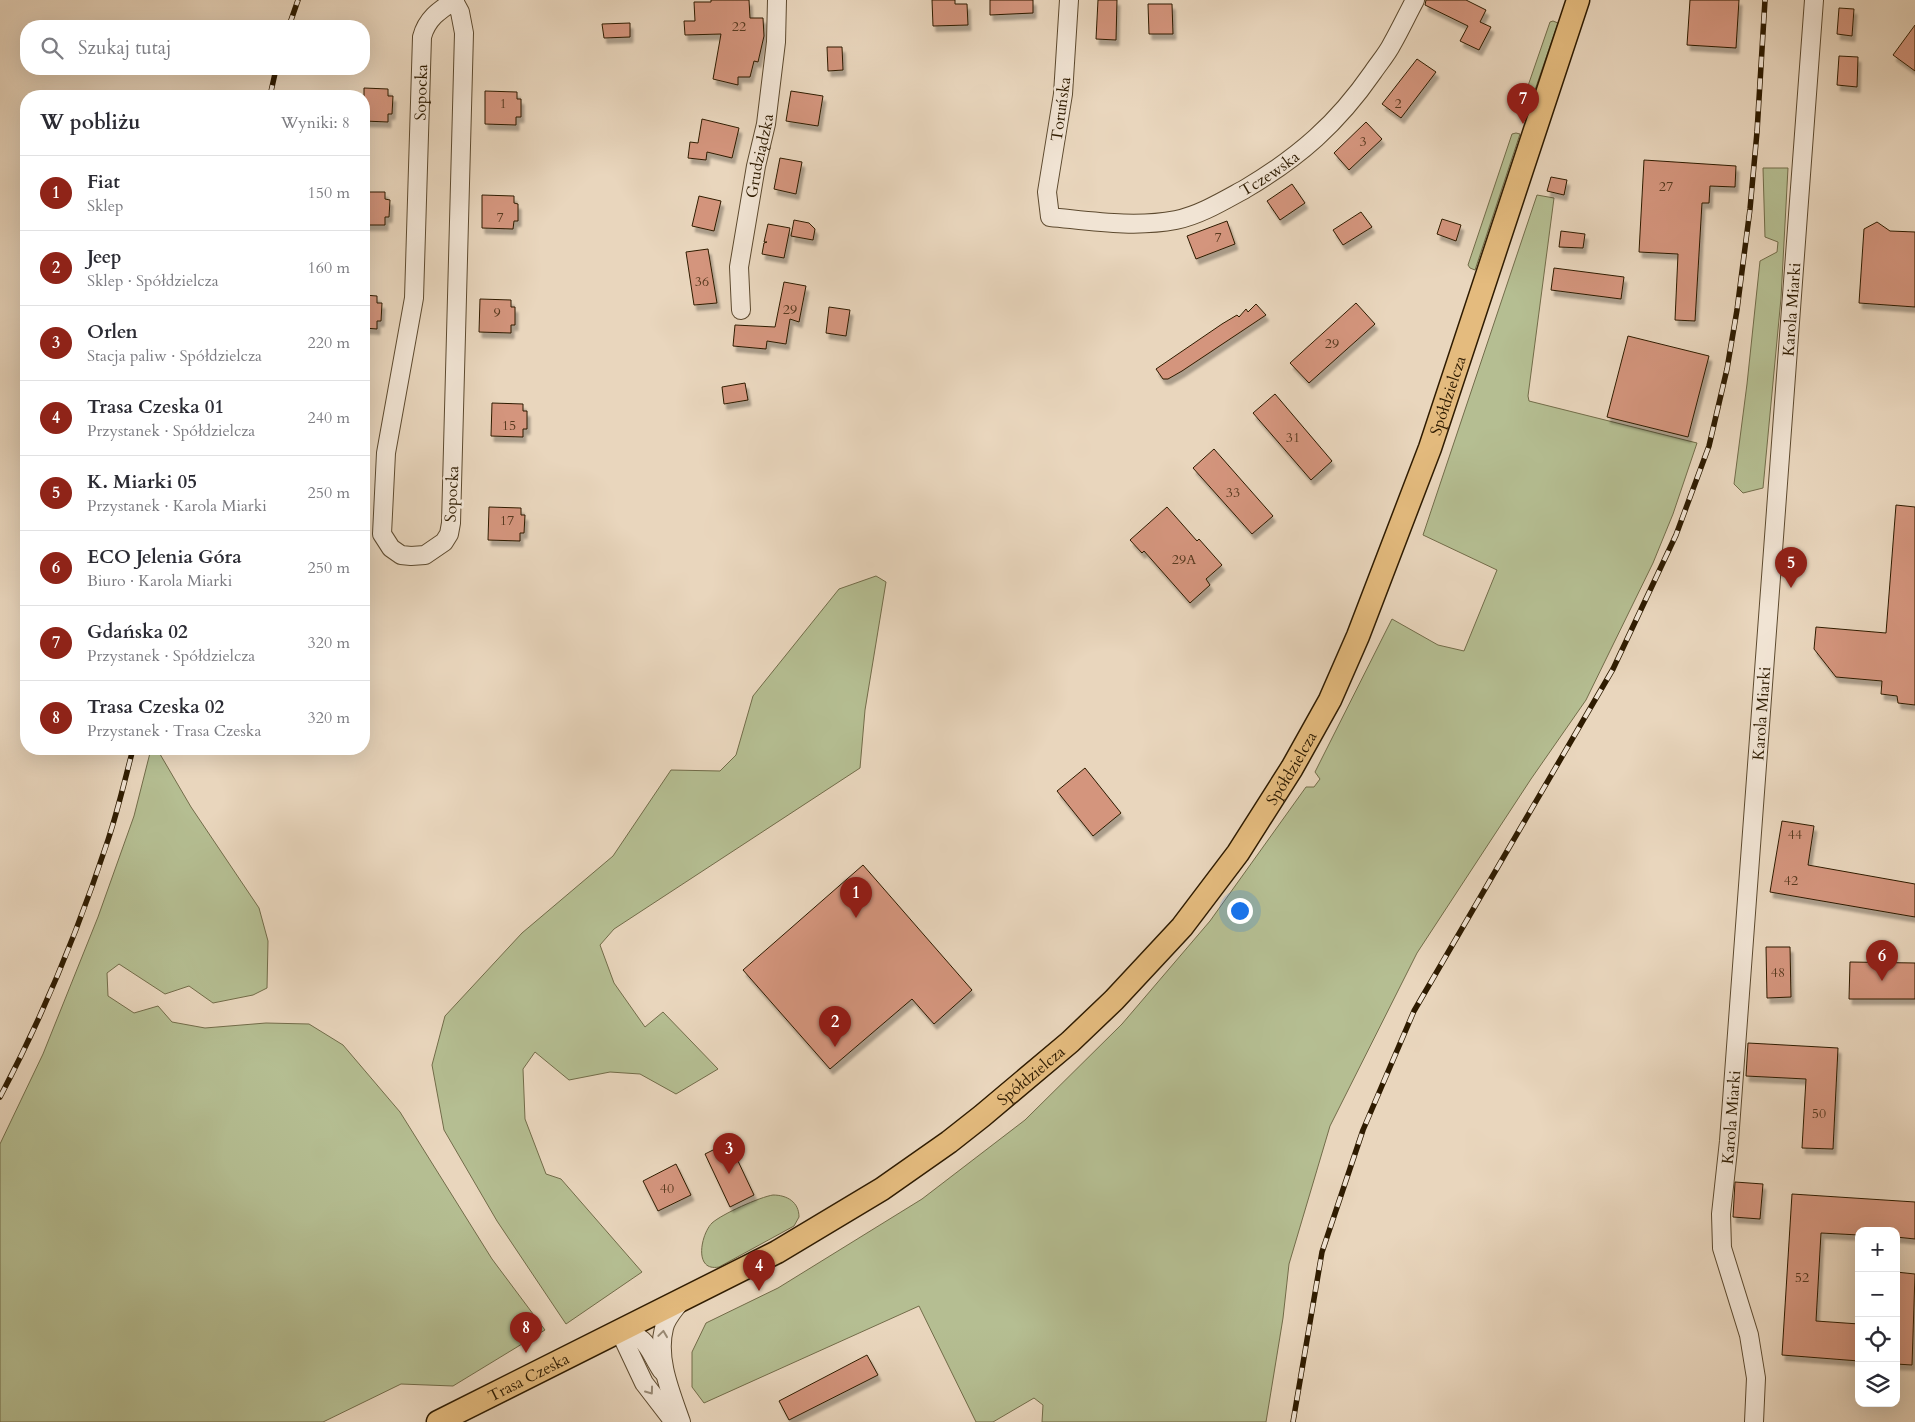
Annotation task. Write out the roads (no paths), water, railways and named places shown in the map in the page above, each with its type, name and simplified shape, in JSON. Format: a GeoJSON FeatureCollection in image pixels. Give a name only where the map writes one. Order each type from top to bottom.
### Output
{"type":"FeatureCollection","features":[{"type":"Feature","properties":{"kind":"main road","name":"Spółdzielcza"},"geometry":{"type":"LineString","coordinates":[[620,1332],[777,1252],[856,1206],[950,1142],[1070,1042],[1133,980],[1182,927],[1238,853],[1312,734],[1330,700],[1358,636],[1430,448],[1578,0]]}},
{"type":"Feature","properties":{"kind":"main road","name":"Trasa Czeska"},"geometry":{"type":"LineString","coordinates":[[438,1422],[620,1332]]}},
{"type":"Feature","properties":{"kind":"street","name":"Sopocka"},"geometry":{"type":"LineString","coordinates":[[455,0],[460,12],[464,33],[451,523],[449,534],[444,542],[424,556],[411,556],[401,555],[391,548],[382,534],[386,453],[414,298],[422,37],[428,21],[455,0]]}},
{"type":"Feature","properties":{"kind":"street","name":"Grudziądzka"},"geometry":{"type":"LineString","coordinates":[[741,310],[739,267],[756,166],[766,124],[776,42],[777,0]]}},
{"type":"Feature","properties":{"kind":"street","name":"Toruńska"},"geometry":{"type":"LineString","coordinates":[[1050,217],[1047,192],[1063,94],[1069,0]]}},
{"type":"Feature","properties":{"kind":"street","name":"Tczewska"},"geometry":{"type":"LineString","coordinates":[[1050,217],[1124,224],[1176,220],[1201,212],[1253,184],[1296,155],[1325,130],[1353,100],[1391,46],[1415,0]]}},
{"type":"Feature","properties":{"kind":"street","name":"Karola Miarki"},"geometry":{"type":"LineString","coordinates":[[1754,1422],[1756,1378],[1749,1335],[1722,1248],[1721,1214],[1729,1141],[1814,0]]}},
{"type":"Feature","properties":{"kind":"street","name":"Spółdzielcza"},"geometry":{"type":"LineString","coordinates":[[680,1422],[666,1378],[663,1361],[664,1328],[667,1319],[682,1300]]}},
{"type":"Feature","properties":{"kind":"street","name":"Spółdzielcza"},"geometry":{"type":"LineString","coordinates":[[620,1332],[631,1333],[642,1339],[666,1378]]}},
{"type":"Feature","properties":{"kind":"street"},"geometry":{"type":"LineString","coordinates":[[620,1332],[644,1383],[674,1422]]}},
{"type":"Feature","properties":{"kind":"railway"},"geometry":{"type":"LineString","coordinates":[[291,20],[298,0]]}},
{"type":"Feature","properties":{"kind":"railway"},"geometry":{"type":"LineString","coordinates":[[1293,1422],[1322,1252],[1363,1130],[1414,1011],[1613,669],[1676,535],[1709,446],[1727,369],[1737,310],[1750,209],[1765,0]]}},
{"type":"Feature","properties":{"kind":"railway"},"geometry":{"type":"LineString","coordinates":[[271,90],[275,75]]}},
{"type":"Feature","properties":{"kind":"railway"},"geometry":{"type":"LineString","coordinates":[[0,1097],[31,1035],[85,906],[112,829],[131,755]]}},
{"type":"Feature","properties":{"kind":"place","name":"Gdańska 02"},"geometry":{"type":"Point","coordinates":[1523,124]}},
{"type":"Feature","properties":{"kind":"place","name":"K. Miarki 05"},"geometry":{"type":"Point","coordinates":[1791,588]}},
{"type":"Feature","properties":{"kind":"place","name":"Fiat"},"geometry":{"type":"Point","coordinates":[856,918]}},
{"type":"Feature","properties":{"kind":"place","name":"ECO Jelenia Góra"},"geometry":{"type":"Point","coordinates":[1882,981]}},
{"type":"Feature","properties":{"kind":"place","name":"Jeep"},"geometry":{"type":"Point","coordinates":[835,1047]}},
{"type":"Feature","properties":{"kind":"place","name":"Orlen"},"geometry":{"type":"Point","coordinates":[729,1174]}},
{"type":"Feature","properties":{"kind":"place","name":"Trasa Czeska 01"},"geometry":{"type":"Point","coordinates":[759,1291]}},
{"type":"Feature","properties":{"kind":"place","name":"Trasa Czeska 02"},"geometry":{"type":"Point","coordinates":[526,1353]}}]}
